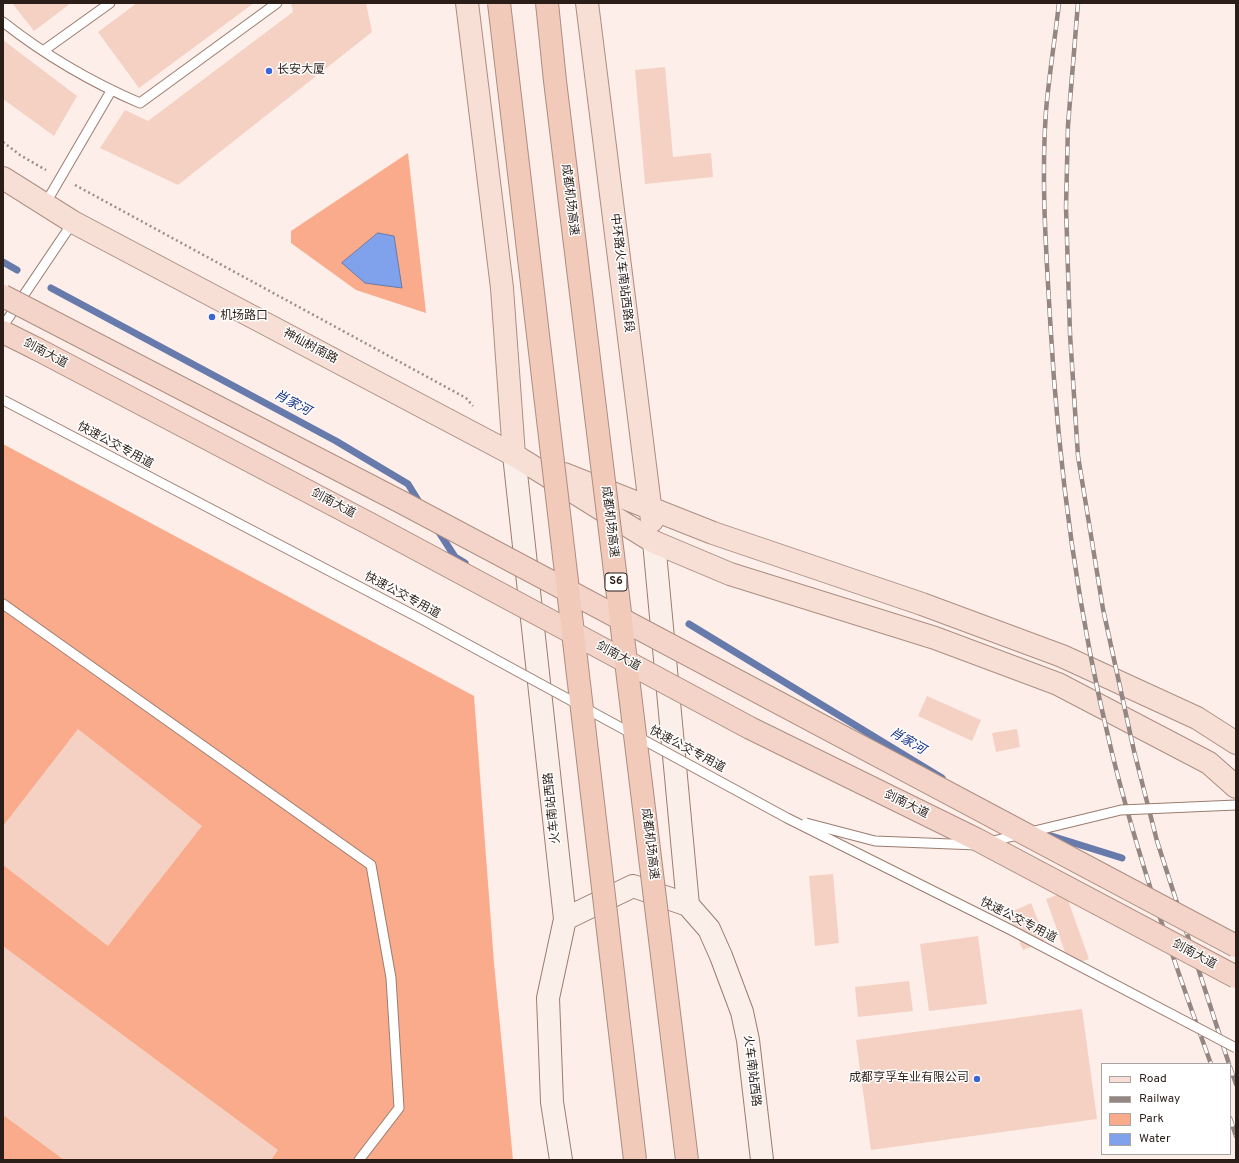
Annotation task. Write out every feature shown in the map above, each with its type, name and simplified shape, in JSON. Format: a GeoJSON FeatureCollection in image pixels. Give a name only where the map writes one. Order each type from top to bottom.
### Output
{"type":"FeatureCollection","features":[{"type":"Feature","properties":{"kind":"highway"},"geometry":{"type":"LineString","coordinates":[[499,3],[635,1160]]}},
{"type":"Feature","properties":{"kind":"highway","name":"成都机场高速"},"geometry":{"type":"LineString","coordinates":[[547,3],[555,81],[687,1160]]}},
{"type":"Feature","properties":{"kind":"highway"},"geometry":{"type":"LineString","coordinates":[[3,296],[403,503],[1236,946]]}},
{"type":"Feature","properties":{"kind":"highway","name":"剑南大道"},"geometry":{"type":"LineString","coordinates":[[3,332],[370,524],[750,728],[976,839],[1236,977]]}},
{"type":"Feature","properties":{"kind":"main road"},"geometry":{"type":"LineString","coordinates":[[467,3],[502,288],[514,455]]}},
{"type":"Feature","properties":{"kind":"main road","name":"中环路火车南站西路段"},"geometry":{"type":"LineString","coordinates":[[587,3],[651,508],[654,542]]}},
{"type":"Feature","properties":{"kind":"main road","name":"神仙树南路"},"geometry":{"type":"LineString","coordinates":[[3,178],[44,206],[73,222],[514,455]]}},
{"type":"Feature","properties":{"kind":"main road"},"geometry":{"type":"LineString","coordinates":[[514,455],[713,533],[922,604],[1062,656],[1197,718],[1236,743]]}},
{"type":"Feature","properties":{"kind":"main road"},"geometry":{"type":"LineString","coordinates":[[514,455],[654,542],[730,574],[935,638],[1058,684],[1209,763],[1236,787]]}},
{"type":"Feature","properties":{"kind":"main road","name":"火车南站西路"},"geometry":{"type":"LineString","coordinates":[[514,455],[565,919],[548,998],[552,1102],[561,1160]]}},
{"type":"Feature","properties":{"kind":"main road"},"geometry":{"type":"LineString","coordinates":[[565,919],[633,886],[688,904],[654,542]]}},
{"type":"Feature","properties":{"kind":"main road","name":"火车南站西路"},"geometry":{"type":"LineString","coordinates":[[688,904],[709,929],[742,1012],[748,1040],[762,1160]]}},
{"type":"Feature","properties":{"kind":"lane"},"geometry":{"type":"LineString","coordinates":[[43,51],[110,3]]}},
{"type":"Feature","properties":{"kind":"lane"},"geometry":{"type":"LineString","coordinates":[[3,22],[43,51],[111,91],[140,103],[277,3]]}},
{"type":"Feature","properties":{"kind":"lane"},"geometry":{"type":"LineString","coordinates":[[44,206],[111,91]]}},
{"type":"Feature","properties":{"kind":"lane"},"geometry":{"type":"LineString","coordinates":[[3,326],[73,222]]}},
{"type":"Feature","properties":{"kind":"lane","name":"快速公交专用道"},"geometry":{"type":"LineString","coordinates":[[3,400],[423,620],[788,818],[1011,930],[1236,1048]]}},
{"type":"Feature","properties":{"kind":"lane"},"geometry":{"type":"LineString","coordinates":[[3,604],[371,865],[391,978],[400,1108],[359,1160]]}},
{"type":"Feature","properties":{"kind":"lane","name":"快速公交专用道"},"geometry":{"type":"LineString","coordinates":[[788,818],[875,841],[973,846],[1122,810],[1236,805]]}},
{"type":"Feature","properties":{"kind":"path"},"geometry":{"type":"LineString","coordinates":[[3,142],[20,155],[61,178],[466,398],[476,410]]}},
{"type":"Feature","properties":{"kind":"green space"},"geometry":{"type":"Polygon","coordinates":[[[408,153],[426,313],[356,290],[291,243],[291,231],[408,153]]]}},
{"type":"Feature","properties":{"kind":"green space"},"geometry":{"type":"Polygon","coordinates":[[[3,444],[474,696],[494,963],[513,1160],[3,1160],[3,444]]]}},
{"type":"Feature","properties":{"kind":"water"},"geometry":{"type":"Polygon","coordinates":[[[378,233],[394,236],[402,288],[365,283],[342,263],[378,233]]]}},
{"type":"Feature","properties":{"kind":"building"},"geometry":{"type":"Polygon","coordinates":[[[12,3],[71,3],[34,31],[12,3]]]}},
{"type":"Feature","properties":{"kind":"building"},"geometry":{"type":"Polygon","coordinates":[[[137,3],[254,3],[139,88],[98,32],[137,3]]]}},
{"type":"Feature","properties":{"kind":"building","name":"长安大厦"},"geometry":{"type":"Polygon","coordinates":[[[291,3],[366,3],[372,32],[178,185],[100,148],[125,110],[148,121],[293,12],[291,3]]]}},
{"type":"Feature","properties":{"kind":"building"},"geometry":{"type":"Polygon","coordinates":[[[3,40],[77,96],[54,136],[3,99],[3,40]]]}},
{"type":"Feature","properties":{"kind":"building"},"geometry":{"type":"Polygon","coordinates":[[[665,67],[673,157],[711,153],[713,177],[645,184],[635,70],[665,67]]]}},
{"type":"Feature","properties":{"kind":"building"},"geometry":{"type":"Polygon","coordinates":[[[927,696],[981,720],[972,741],[918,716],[927,696]]]}},
{"type":"Feature","properties":{"kind":"building"},"geometry":{"type":"Polygon","coordinates":[[[78,729],[202,826],[108,946],[3,865],[3,826],[78,729]]]}},
{"type":"Feature","properties":{"kind":"building"},"geometry":{"type":"Polygon","coordinates":[[[1017,729],[1020,747],[996,752],[992,733],[1017,729]]]}},
{"type":"Feature","properties":{"kind":"building"},"geometry":{"type":"Polygon","coordinates":[[[833,874],[839,943],[815,946],[809,876],[833,874]]]}},
{"type":"Feature","properties":{"kind":"building"},"geometry":{"type":"Polygon","coordinates":[[[1065,892],[1089,959],[1070,966],[1046,899],[1065,892]]]}},
{"type":"Feature","properties":{"kind":"building"},"geometry":{"type":"Polygon","coordinates":[[[1031,903],[1046,940],[1023,950],[1007,914],[1031,903]]]}},
{"type":"Feature","properties":{"kind":"building"},"geometry":{"type":"Polygon","coordinates":[[[978,936],[987,1004],[929,1011],[920,944],[978,936]]]}},
{"type":"Feature","properties":{"kind":"building"},"geometry":{"type":"Polygon","coordinates":[[[3,946],[278,1150],[271,1160],[64,1160],[3,1115],[3,946]]]}},
{"type":"Feature","properties":{"kind":"building"},"geometry":{"type":"Polygon","coordinates":[[[909,981],[913,1011],[858,1017],[855,987],[909,981]]]}},
{"type":"Feature","properties":{"kind":"building","name":"成都亨孚车业有限公司"},"geometry":{"type":"Polygon","coordinates":[[[1082,1009],[1097,1119],[871,1150],[856,1040],[1082,1009]]]}},
{"type":"Feature","properties":{"kind":"waterway","name":"肖家河"},"geometry":{"type":"LineString","coordinates":[[3,262],[17,270]]}},
{"type":"Feature","properties":{"kind":"waterway","name":"肖家河"},"geometry":{"type":"LineString","coordinates":[[51,288],[336,441],[408,484],[421,505]]}},
{"type":"Feature","properties":{"kind":"waterway","name":"肖家河"},"geometry":{"type":"LineString","coordinates":[[437,529],[455,557],[465,563]]}},
{"type":"Feature","properties":{"kind":"waterway","name":"肖家河"},"geometry":{"type":"LineString","coordinates":[[689,624],[942,778]]}},
{"type":"Feature","properties":{"kind":"waterway","name":"肖家河"},"geometry":{"type":"LineString","coordinates":[[1045,834],[1122,858]]}},
{"type":"Feature","properties":{"kind":"railway"},"geometry":{"type":"LineString","coordinates":[[1059,3],[1046,111],[1044,188],[1047,266],[1058,428],[1071,537],[1089,646],[1122,792],[1157,910],[1211,1063]]}},
{"type":"Feature","properties":{"kind":"railway"},"geometry":{"type":"LineString","coordinates":[[1078,3],[1068,125],[1066,207],[1070,334],[1078,456],[1103,609],[1134,751],[1157,841],[1229,1063]]}},
{"type":"Feature","properties":{"kind":"railway"},"geometry":{"type":"LineString","coordinates":[[1231,1070],[1236,1084]]}},
{"type":"Feature","properties":{"kind":"railway"},"geometry":{"type":"LineString","coordinates":[[1231,1121],[1236,1136]]}},
{"type":"Feature","properties":{"kind":"place","name":"长安大厦"},"geometry":{"type":"Point","coordinates":[269,71]}},
{"type":"Feature","properties":{"kind":"place","name":"机场路口"},"geometry":{"type":"Point","coordinates":[212,317]}},
{"type":"Feature","properties":{"kind":"place","name":"成都亨孚车业有限公司"},"geometry":{"type":"Point","coordinates":[977,1079]}}]}
